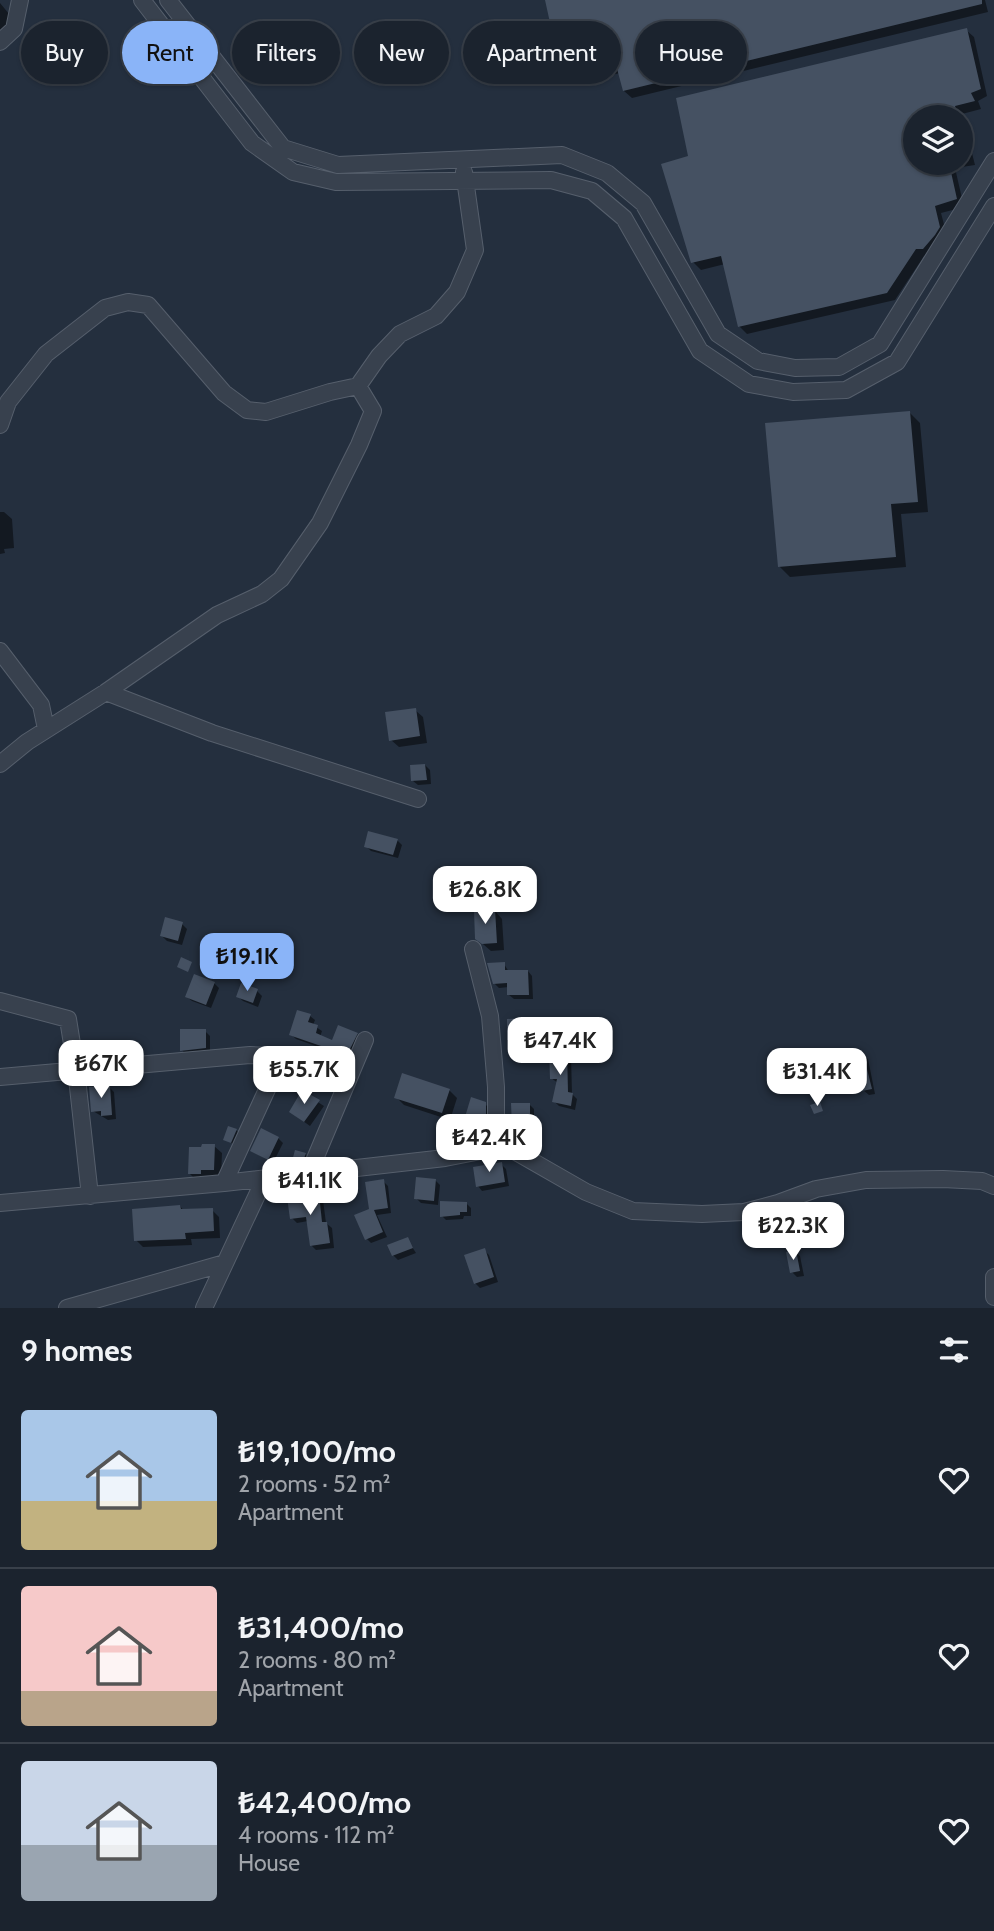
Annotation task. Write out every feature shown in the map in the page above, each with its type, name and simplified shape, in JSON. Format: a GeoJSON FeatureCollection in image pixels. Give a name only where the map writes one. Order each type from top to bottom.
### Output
{"type":"FeatureCollection","features":[{"type":"Feature","properties":{"kind":"street"},"geometry":{"type":"LineString","coordinates":[[0,42],[14,29],[20,0]]}},
{"type":"Feature","properties":{"kind":"street"},"geometry":{"type":"LineString","coordinates":[[142,0],[252,143],[293,172],[336,182],[551,180],[592,191],[624,218],[700,351],[749,384],[793,392],[846,390],[897,362],[994,206]]}},
{"type":"Feature","properties":{"kind":"street"},"geometry":{"type":"LineString","coordinates":[[168,0],[283,148],[338,165],[562,155],[607,173],[643,203],[718,334],[758,361],[795,368],[839,367],[880,344],[994,160]]}},
{"type":"Feature","properties":{"kind":"street"},"geometry":{"type":"LineString","coordinates":[[0,425],[8,402],[46,354],[105,308],[128,302],[148,305],[224,393],[247,410],[266,412],[358,386],[379,356],[400,334],[436,316],[457,292],[475,250],[462,159]]}},
{"type":"Feature","properties":{"kind":"street"},"geometry":{"type":"LineString","coordinates":[[0,764],[46,729],[106,692],[168,646],[217,615],[262,594],[281,579],[320,523],[373,411],[358,386]]}},
{"type":"Feature","properties":{"kind":"street"},"geometry":{"type":"LineString","coordinates":[[0,651],[41,705],[46,729]]}},
{"type":"Feature","properties":{"kind":"street"},"geometry":{"type":"LineString","coordinates":[[106,692],[212,733],[418,799]]}},
{"type":"Feature","properties":{"kind":"street"},"geometry":{"type":"LineString","coordinates":[[473,949],[490,1016],[496,1087],[496,1148]]}},
{"type":"Feature","properties":{"kind":"street"},"geometry":{"type":"LineString","coordinates":[[0,1001],[68,1019],[90,1196]]}},
{"type":"Feature","properties":{"kind":"street"},"geometry":{"type":"LineString","coordinates":[[309,1173],[365,1040]]}},
{"type":"Feature","properties":{"kind":"street"},"geometry":{"type":"LineString","coordinates":[[0,1077],[250,1055],[271,1056],[276,1063],[275,1072],[224,1183]]}},
{"type":"Feature","properties":{"kind":"street"},"geometry":{"type":"LineString","coordinates":[[0,1203],[224,1183],[445,1158],[496,1148],[512,1149],[586,1192],[633,1211],[702,1214],[744,1212],[816,1189],[866,1180],[943,1179],[982,1181],[994,1186]]}},
{"type":"Feature","properties":{"kind":"street"},"geometry":{"type":"LineString","coordinates":[[204,1308],[265,1178]]}},
{"type":"Feature","properties":{"kind":"street"},"geometry":{"type":"LineString","coordinates":[[67,1308],[225,1263]]}},
{"type":"Feature","properties":{"kind":"street"},"geometry":{"type":"LineString","coordinates":[[994,1277],[994,1297]]}},
{"type":"Feature","properties":{"kind":"building"},"geometry":{"type":"Polygon","coordinates":[[[545,0],[982,0],[982,4],[747,61],[747,21],[635,21],[635,84],[652,84],[623,91],[621,21],[550,21],[545,0]]]}},
{"type":"Feature","properties":{"kind":"building"},"geometry":{"type":"Polygon","coordinates":[[[967,28],[981,89],[971,93],[975,101],[959,105],[903,105],[903,175],[952,175],[957,199],[935,206],[940,227],[923,249],[916,249],[887,293],[738,327],[721,256],[691,263],[661,164],[688,156],[676,98],[734,84],[747,84],[747,81],[967,28]]]}},
{"type":"Feature","properties":{"kind":"building"},"geometry":{"type":"Polygon","coordinates":[[[910,411],[918,502],[891,504],[896,557],[778,567],[765,423],[910,411]]]}},
{"type":"Feature","properties":{"kind":"building"},"geometry":{"type":"Polygon","coordinates":[[[416,708],[420,736],[389,741],[385,712],[416,708]]]}},
{"type":"Feature","properties":{"kind":"building"},"geometry":{"type":"Polygon","coordinates":[[[425,764],[427,780],[411,781],[410,765],[425,764]]]}},
{"type":"Feature","properties":{"kind":"building"},"geometry":{"type":"Polygon","coordinates":[[[368,831],[398,839],[393,855],[364,847],[368,831]]]}},
{"type":"Feature","properties":{"kind":"building"},"geometry":{"type":"Polygon","coordinates":[[[495,909],[497,943],[482,944],[475,939],[474,910],[495,909]]]}},
{"type":"Feature","properties":{"kind":"building"},"geometry":{"type":"Polygon","coordinates":[[[165,917],[183,922],[178,941],[160,936],[165,917]]]}},
{"type":"Feature","properties":{"kind":"building"},"geometry":{"type":"Polygon","coordinates":[[[181,957],[192,962],[188,972],[177,967],[181,957]]]}},
{"type":"Feature","properties":{"kind":"building"},"geometry":{"type":"Polygon","coordinates":[[[505,962],[505,970],[528,970],[529,995],[507,995],[507,983],[493,984],[487,963],[505,962]]]}},
{"type":"Feature","properties":{"kind":"building"},"geometry":{"type":"Polygon","coordinates":[[[194,974],[215,982],[206,1005],[185,997],[194,974]]]}},
{"type":"Feature","properties":{"kind":"building"},"geometry":{"type":"Polygon","coordinates":[[[241,983],[258,989],[253,1003],[236,997],[241,983]]]}},
{"type":"Feature","properties":{"kind":"building"},"geometry":{"type":"Polygon","coordinates":[[[297,1010],[311,1014],[308,1022],[318,1025],[316,1033],[332,1040],[338,1025],[358,1033],[347,1055],[289,1035],[297,1010]]]}},
{"type":"Feature","properties":{"kind":"building"},"geometry":{"type":"Polygon","coordinates":[[[526,1018],[527,1040],[507,1040],[507,1019],[526,1018]]]}},
{"type":"Feature","properties":{"kind":"building"},"geometry":{"type":"Polygon","coordinates":[[[180,1029],[206,1029],[206,1048],[180,1051],[180,1029]]]}},
{"type":"Feature","properties":{"kind":"building"},"geometry":{"type":"Polygon","coordinates":[[[549,1050],[567,1050],[568,1092],[573,1093],[571,1106],[552,1102],[557,1079],[550,1079],[549,1050]]]}},
{"type":"Feature","properties":{"kind":"building"},"geometry":{"type":"Polygon","coordinates":[[[863,1053],[872,1089],[862,1091],[861,1085],[852,1087],[851,1084],[840,1087],[833,1062],[863,1053]]]}},
{"type":"Feature","properties":{"kind":"building"},"geometry":{"type":"Polygon","coordinates":[[[402,1073],[450,1089],[442,1113],[394,1098],[402,1073]]]}},
{"type":"Feature","properties":{"kind":"building"},"geometry":{"type":"Polygon","coordinates":[[[811,1074],[813,1083],[797,1087],[795,1078],[811,1074]]]}},
{"type":"Feature","properties":{"kind":"building"},"geometry":{"type":"Polygon","coordinates":[[[110,1085],[112,1115],[101,1116],[101,1111],[91,1112],[89,1087],[110,1085]]]}},
{"type":"Feature","properties":{"kind":"building"},"geometry":{"type":"Polygon","coordinates":[[[302,1090],[320,1100],[304,1122],[289,1112],[302,1090]]]}},
{"type":"Feature","properties":{"kind":"building"},"geometry":{"type":"Polygon","coordinates":[[[471,1097],[486,1102],[483,1123],[465,1117],[471,1097]]]}},
{"type":"Feature","properties":{"kind":"building"},"geometry":{"type":"Polygon","coordinates":[[[820,1102],[823,1111],[814,1114],[810,1105],[820,1102]]]}},
{"type":"Feature","properties":{"kind":"building"},"geometry":{"type":"Polygon","coordinates":[[[511,1103],[530,1103],[530,1128],[512,1128],[511,1103]]]}},
{"type":"Feature","properties":{"kind":"building"},"geometry":{"type":"Polygon","coordinates":[[[228,1126],[237,1129],[231,1143],[223,1140],[228,1126]]]}},
{"type":"Feature","properties":{"kind":"building"},"geometry":{"type":"Polygon","coordinates":[[[261,1128],[279,1137],[268,1160],[250,1151],[261,1128]]]}},
{"type":"Feature","properties":{"kind":"building"},"geometry":{"type":"Polygon","coordinates":[[[202,1144],[215,1144],[214,1170],[188,1174],[189,1147],[201,1147],[202,1144]]]}},
{"type":"Feature","properties":{"kind":"building"},"geometry":{"type":"Polygon","coordinates":[[[295,1150],[306,1153],[302,1164],[291,1165],[295,1150]]]}},
{"type":"Feature","properties":{"kind":"building"},"geometry":{"type":"Polygon","coordinates":[[[502,1162],[505,1182],[476,1187],[473,1167],[502,1162]]]}},
{"type":"Feature","properties":{"kind":"building"},"geometry":{"type":"Polygon","coordinates":[[[416,1177],[436,1179],[434,1201],[414,1199],[416,1177]]]}},
{"type":"Feature","properties":{"kind":"building"},"geometry":{"type":"Polygon","coordinates":[[[384,1179],[388,1208],[374,1210],[383,1232],[365,1240],[354,1215],[369,1209],[365,1182],[384,1179]]]}},
{"type":"Feature","properties":{"kind":"building"},"geometry":{"type":"Polygon","coordinates":[[[319,1193],[322,1222],[327,1222],[330,1243],[310,1246],[306,1217],[290,1219],[287,1197],[319,1193]]]}},
{"type":"Feature","properties":{"kind":"building"},"geometry":{"type":"Polygon","coordinates":[[[440,1201],[467,1202],[467,1212],[440,1217],[440,1201]]]}},
{"type":"Feature","properties":{"kind":"building"},"geometry":{"type":"Polygon","coordinates":[[[180,1205],[181,1209],[213,1208],[214,1231],[185,1233],[186,1239],[134,1241],[132,1209],[180,1205]]]}},
{"type":"Feature","properties":{"kind":"building"},"geometry":{"type":"Polygon","coordinates":[[[408,1237],[413,1248],[392,1256],[387,1245],[408,1237]]]}},
{"type":"Feature","properties":{"kind":"building"},"geometry":{"type":"Polygon","coordinates":[[[485,1248],[494,1277],[474,1284],[464,1255],[485,1248]]]}},
{"type":"Feature","properties":{"kind":"building"},"geometry":{"type":"Polygon","coordinates":[[[796,1250],[800,1271],[790,1273],[786,1252],[796,1250]]]}}]}
